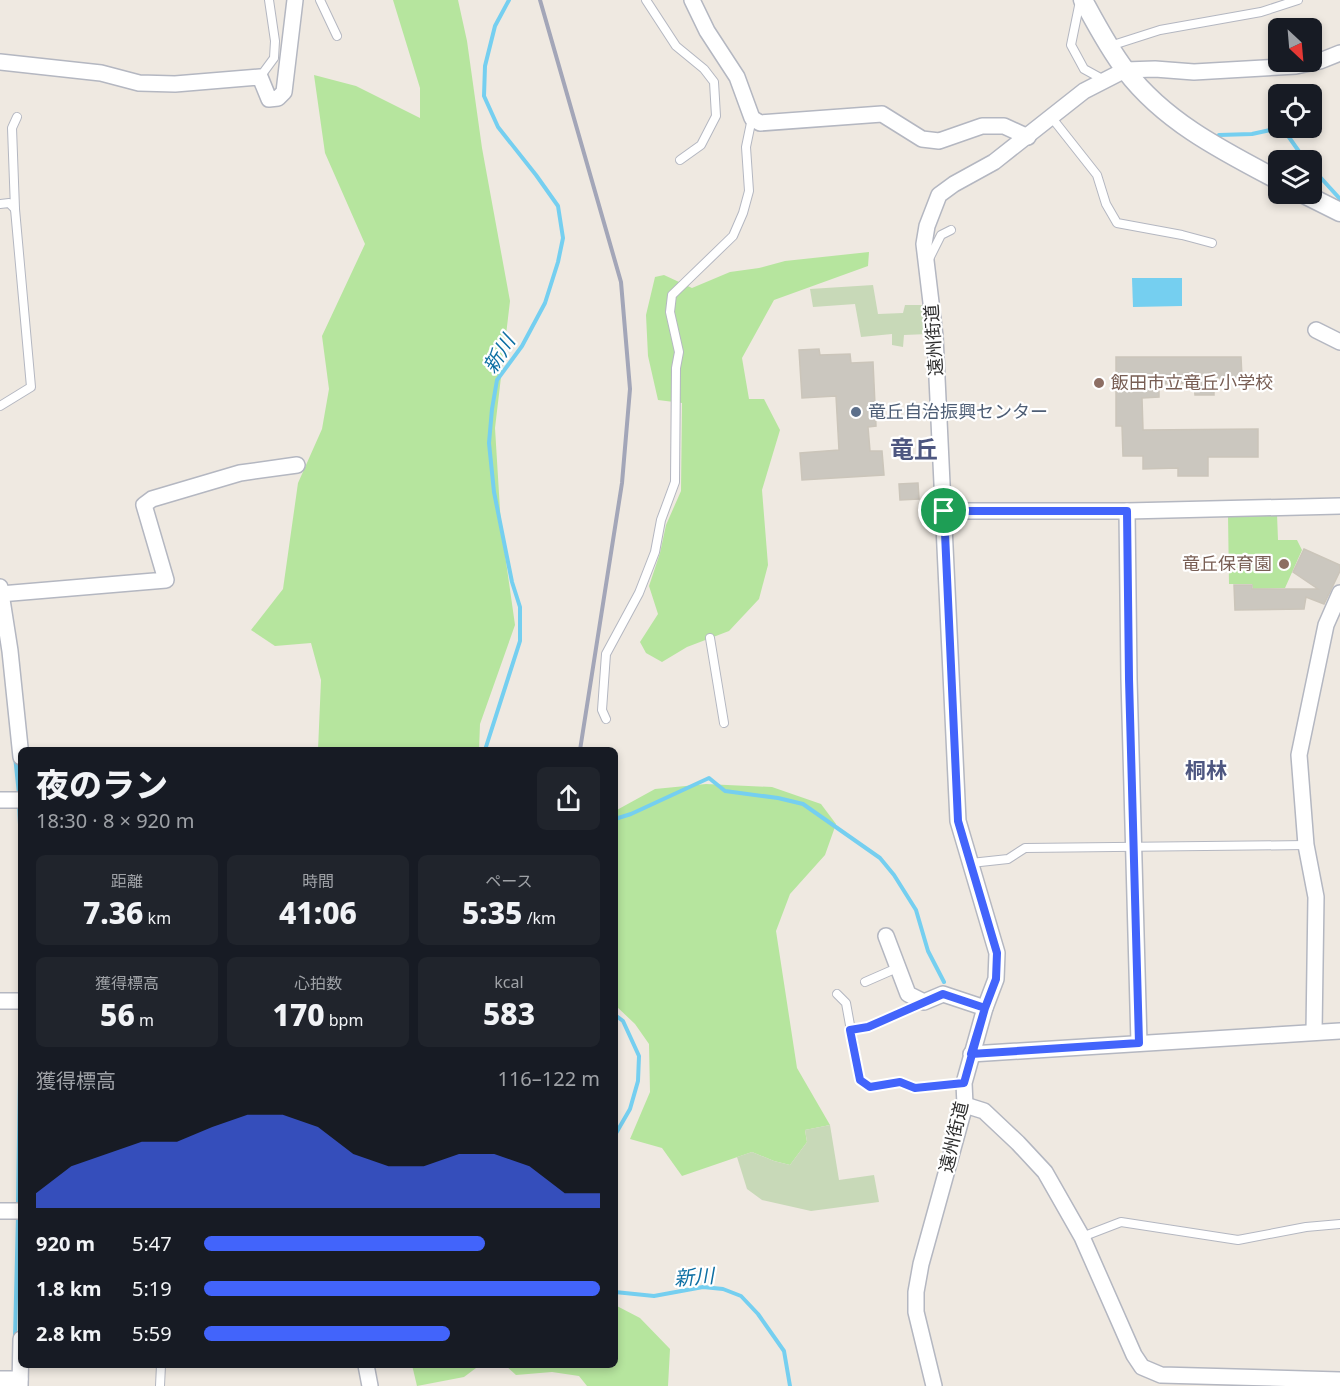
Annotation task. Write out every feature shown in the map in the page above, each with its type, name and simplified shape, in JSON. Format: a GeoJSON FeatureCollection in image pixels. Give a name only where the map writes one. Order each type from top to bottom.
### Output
{"type":"FeatureCollection","features":[{"type":"Feature","properties":{"kind":"street"},"geometry":{"type":"LineString","coordinates":[[0,62],[101,73],[139,83],[175,84],[260,77],[269,99],[278,98],[284,92],[295,0]]}},
{"type":"Feature","properties":{"kind":"street"},"geometry":{"type":"LineString","coordinates":[[692,0],[707,31],[737,77],[752,118],[760,123],[882,114],[922,139],[939,141],[982,126],[1004,126],[1028,137]]}},
{"type":"Feature","properties":{"kind":"street"},"geometry":{"type":"LineString","coordinates":[[1082,0],[1125,70],[1165,112],[1234,157],[1268,175]]}},
{"type":"Feature","properties":{"kind":"street"},"geometry":{"type":"LineString","coordinates":[[1125,70],[1155,69],[1194,72],[1296,66],[1320,61],[1340,53]]}},
{"type":"Feature","properties":{"kind":"street","name":"遠州街道"},"geometry":{"type":"LineString","coordinates":[[934,1386],[916,1312],[916,1292],[921,1264],[966,1104],[964,1083],[971,1054],[996,979],[997,953],[971,863],[960,834],[956,796],[935,336],[924,244],[927,226],[939,195],[994,162],[1084,92],[1125,70]]}},
{"type":"Feature","properties":{"kind":"street"},"geometry":{"type":"LineString","coordinates":[[1322,203],[1340,212]]}},
{"type":"Feature","properties":{"kind":"street"},"geometry":{"type":"LineString","coordinates":[[1316,330],[1340,342]]}},
{"type":"Feature","properties":{"kind":"street"},"geometry":{"type":"LineString","coordinates":[[20,747],[10,651],[0,592],[166,580],[144,505],[152,499],[240,473],[297,465]]}},
{"type":"Feature","properties":{"kind":"street"},"geometry":{"type":"LineString","coordinates":[[944,511],[1127,511],[1340,506]]}},
{"type":"Feature","properties":{"kind":"street"},"geometry":{"type":"LineString","coordinates":[[1127,511],[1139,1043]]}},
{"type":"Feature","properties":{"kind":"street"},"geometry":{"type":"LineString","coordinates":[[1314,1032],[1316,897],[1306,845],[1299,754],[1326,625],[1340,593]]}},
{"type":"Feature","properties":{"kind":"street"},"geometry":{"type":"LineString","coordinates":[[0,800],[18,800]]}},
{"type":"Feature","properties":{"kind":"street"},"geometry":{"type":"LineString","coordinates":[[886,936],[908,994],[924,1002],[943,994],[985,1008]]}},
{"type":"Feature","properties":{"kind":"street"},"geometry":{"type":"LineString","coordinates":[[0,1001],[18,1001]]}},
{"type":"Feature","properties":{"kind":"street"},"geometry":{"type":"LineString","coordinates":[[971,1054],[1340,1031]]}},
{"type":"Feature","properties":{"kind":"street"},"geometry":{"type":"LineString","coordinates":[[966,1104],[984,1111],[1045,1172],[1082,1236],[1134,1354],[1142,1366],[1161,1376],[1340,1380]]}},
{"type":"Feature","properties":{"kind":"street"},"geometry":{"type":"LineString","coordinates":[[0,1211],[18,1211]]}},
{"type":"Feature","properties":{"kind":"street"},"geometry":{"type":"LineString","coordinates":[[0,1378],[20,1383],[20,1368]]}},
{"type":"Feature","properties":{"kind":"street"},"geometry":{"type":"LineString","coordinates":[[367,1368],[370,1386]]}},
{"type":"Feature","properties":{"kind":"lane"},"geometry":{"type":"LineString","coordinates":[[260,77],[274,58],[269,0]]}},
{"type":"Feature","properties":{"kind":"lane"},"geometry":{"type":"LineString","coordinates":[[320,0],[337,36]]}},
{"type":"Feature","properties":{"kind":"lane"},"geometry":{"type":"LineString","coordinates":[[646,0],[676,46],[704,69],[714,82],[716,116],[701,145],[680,160]]}},
{"type":"Feature","properties":{"kind":"lane"},"geometry":{"type":"LineString","coordinates":[[1082,0],[1071,45],[1084,69],[1104,80]]}},
{"type":"Feature","properties":{"kind":"lane"},"geometry":{"type":"LineString","coordinates":[[1110,46],[1160,30],[1261,12],[1298,0]]}},
{"type":"Feature","properties":{"kind":"lane"},"geometry":{"type":"LineString","coordinates":[[0,406],[32,387],[15,209],[12,128],[17,117]]}},
{"type":"Feature","properties":{"kind":"lane"},"geometry":{"type":"LineString","coordinates":[[606,719],[602,710],[606,654],[639,593],[655,552],[661,520],[675,483],[676,368],[679,352],[670,312],[672,295],[733,236],[749,191],[746,147],[752,118]]}},
{"type":"Feature","properties":{"kind":"lane"},"geometry":{"type":"LineString","coordinates":[[1052,118],[1097,175],[1106,204],[1117,223],[1114,233]]}},
{"type":"Feature","properties":{"kind":"lane"},"geometry":{"type":"LineString","coordinates":[[0,204],[9,203],[15,209]]}},
{"type":"Feature","properties":{"kind":"lane"},"geometry":{"type":"LineString","coordinates":[[1117,223],[1212,243]]}},
{"type":"Feature","properties":{"kind":"lane"},"geometry":{"type":"LineString","coordinates":[[927,262],[941,235],[951,230]]}},
{"type":"Feature","properties":{"kind":"lane"},"geometry":{"type":"LineString","coordinates":[[710,638],[724,723]]}},
{"type":"Feature","properties":{"kind":"lane"},"geometry":{"type":"LineString","coordinates":[[971,863],[1008,859],[1025,848],[1306,845]]}},
{"type":"Feature","properties":{"kind":"lane"},"geometry":{"type":"LineString","coordinates":[[865,982],[897,968]]}},
{"type":"Feature","properties":{"kind":"lane"},"geometry":{"type":"LineString","coordinates":[[837,994],[846,1004],[860,1080],[870,1087],[900,1082],[915,1088],[964,1083]]}},
{"type":"Feature","properties":{"kind":"lane"},"geometry":{"type":"LineString","coordinates":[[850,1030],[868,1027],[924,1002]]}},
{"type":"Feature","properties":{"kind":"lane"},"geometry":{"type":"LineString","coordinates":[[1082,1236],[1121,1222],[1238,1240],[1306,1227],[1340,1224]]}},
{"type":"Feature","properties":{"kind":"lane"},"geometry":{"type":"LineString","coordinates":[[160,1386],[161,1368]]}},
{"type":"Feature","properties":{"kind":"green space"},"geometry":{"type":"Polygon","coordinates":[[[393,0],[458,0],[467,41],[482,148],[510,301],[495,428],[501,526],[515,625],[480,724],[479,747],[318,747],[321,680],[311,643],[275,646],[251,630],[283,589],[298,483],[322,429],[329,389],[322,336],[365,244],[325,153],[314,75],[356,86],[420,118],[420,88],[393,0]]]}},
{"type":"Feature","properties":{"kind":"green space"},"geometry":{"type":"Polygon","coordinates":[[[869,252],[868,266],[774,300],[742,358],[749,399],[764,399],[780,430],[762,490],[768,565],[759,599],[729,631],[687,647],[662,662],[646,653],[640,642],[658,614],[649,586],[666,525],[681,491],[682,403],[658,400],[648,356],[646,315],[655,277],[664,275],[692,288],[730,272],[785,261],[869,252]]]}},
{"type":"Feature","properties":{"kind":"green space"},"geometry":{"type":"Polygon","coordinates":[[[873,285],[878,314],[903,313],[905,305],[925,305],[928,334],[904,335],[903,347],[892,345],[892,334],[861,337],[855,304],[813,307],[810,289],[873,285]]]}},
{"type":"Feature","properties":{"kind":"green space"},"geometry":{"type":"Polygon","coordinates":[[[1277,514],[1278,540],[1297,540],[1302,550],[1285,588],[1253,589],[1252,584],[1229,584],[1228,515],[1277,514]]]}},
{"type":"Feature","properties":{"kind":"green space"},"geometry":{"type":"Polygon","coordinates":[[[706,784],[772,787],[821,804],[836,824],[825,855],[790,894],[776,931],[797,1068],[830,1125],[805,1130],[807,1142],[790,1165],[752,1152],[682,1176],[662,1148],[630,1139],[650,1092],[649,1044],[635,1024],[618,1008],[618,809],[655,789],[706,784]]]}},
{"type":"Feature","properties":{"kind":"green space"},"geometry":{"type":"Polygon","coordinates":[[[830,1125],[839,1180],[874,1175],[879,1202],[811,1211],[762,1200],[747,1189],[737,1157],[752,1152],[790,1165],[807,1142],[805,1130],[830,1125]]]}},
{"type":"Feature","properties":{"kind":"green space"},"geometry":{"type":"Polygon","coordinates":[[[618,1307],[640,1318],[670,1349],[668,1386],[587,1386],[579,1376],[552,1372],[516,1375],[508,1368],[618,1368],[618,1307]]]}},
{"type":"Feature","properties":{"kind":"green space"},"geometry":{"type":"Polygon","coordinates":[[[413,1368],[476,1368],[464,1377],[417,1386],[413,1368]]]}},
{"type":"Feature","properties":{"kind":"water"},"geometry":{"type":"Polygon","coordinates":[[[1132,278],[1182,278],[1182,306],[1133,307],[1132,278]]]}},
{"type":"Feature","properties":{"kind":"building","name":"竜丘自治振興センター"},"geometry":{"type":"Polygon","coordinates":[[[819,349],[820,355],[850,354],[851,363],[873,362],[876,426],[868,427],[870,451],[882,451],[884,475],[802,480],[800,453],[839,450],[836,396],[802,398],[799,350],[819,349]]]}},
{"type":"Feature","properties":{"kind":"building"},"geometry":{"type":"Polygon","coordinates":[[[1116,357],[1241,357],[1242,378],[1214,378],[1214,395],[1195,395],[1194,383],[1159,384],[1159,397],[1142,398],[1143,430],[1258,429],[1258,457],[1208,457],[1208,476],[1178,476],[1178,468],[1143,469],[1143,456],[1123,456],[1122,426],[1116,426],[1116,357]]]}},
{"type":"Feature","properties":{"kind":"building"},"geometry":{"type":"Polygon","coordinates":[[[918,483],[919,499],[900,500],[899,484],[918,483]]]}},
{"type":"Feature","properties":{"kind":"building"},"geometry":{"type":"Polygon","coordinates":[[[1304,549],[1340,565],[1340,571],[1324,604],[1306,597],[1304,609],[1235,610],[1234,585],[1252,585],[1252,589],[1318,589],[1293,572],[1304,549]]]}},
{"type":"Feature","properties":{"kind":"waterway","name":"新川"},"geometry":{"type":"LineString","coordinates":[[486,747],[520,641],[520,607],[512,582],[494,492],[489,443],[492,409],[497,380],[522,346],[545,303],[563,238],[558,206],[498,127],[484,96],[485,66],[495,26],[509,0]]}},
{"type":"Feature","properties":{"kind":"waterway"},"geometry":{"type":"LineString","coordinates":[[1219,135],[1252,134],[1275,129],[1286,133],[1298,150]]}},
{"type":"Feature","properties":{"kind":"waterway"},"geometry":{"type":"LineString","coordinates":[[1322,179],[1340,199]]}},
{"type":"Feature","properties":{"kind":"waterway"},"geometry":{"type":"LineString","coordinates":[[15,756],[18,784]]}},
{"type":"Feature","properties":{"kind":"waterway"},"geometry":{"type":"LineString","coordinates":[[618,818],[709,778],[725,791],[778,798],[803,804],[880,858],[894,875],[916,910],[928,951],[944,982]]}},
{"type":"Feature","properties":{"kind":"waterway","name":"新川"},"geometry":{"type":"LineString","coordinates":[[618,1017],[623,1021],[639,1056],[638,1081],[630,1109],[618,1130]]}},
{"type":"Feature","properties":{"kind":"waterway"},"geometry":{"type":"LineString","coordinates":[[15,1337],[18,1217]]}},
{"type":"Feature","properties":{"kind":"waterway","name":"新川"},"geometry":{"type":"LineString","coordinates":[[618,1292],[654,1296],[703,1287],[723,1289],[741,1296],[758,1314],[784,1351],[790,1386]]}},
{"type":"Feature","properties":{"kind":"railway"},"geometry":{"type":"LineString","coordinates":[[540,0],[621,282],[630,389],[622,483],[580,747]]}},
{"type":"Feature","properties":{"kind":"place","name":"飯田市立竜丘小学校"},"geometry":{"type":"Point","coordinates":[1099,383]}},
{"type":"Feature","properties":{"kind":"place","name":"竜丘自治振興センター"},"geometry":{"type":"Point","coordinates":[856,412]}},
{"type":"Feature","properties":{"kind":"place","name":"竜丘保育園"},"geometry":{"type":"Point","coordinates":[1284,564]}},
{"type":"Feature","properties":{"kind":"district","name":"竜丘"},"geometry":{"type":"Point","coordinates":[914,450]}},
{"type":"Feature","properties":{"kind":"district","name":"桐林"},"geometry":{"type":"Point","coordinates":[1206,771]}},
{"type":"Feature","properties":{"kind":"route"},"geometry":{"type":"LineString","coordinates":[[944,511],[958,821],[997,953],[996,979],[985,1008],[971,1054],[964,1083],[915,1088],[900,1082],[870,1087],[860,1080],[850,1030],[868,1027],[943,994],[985,1008],[971,1054],[1139,1043],[1127,511],[944,511]]}}]}
